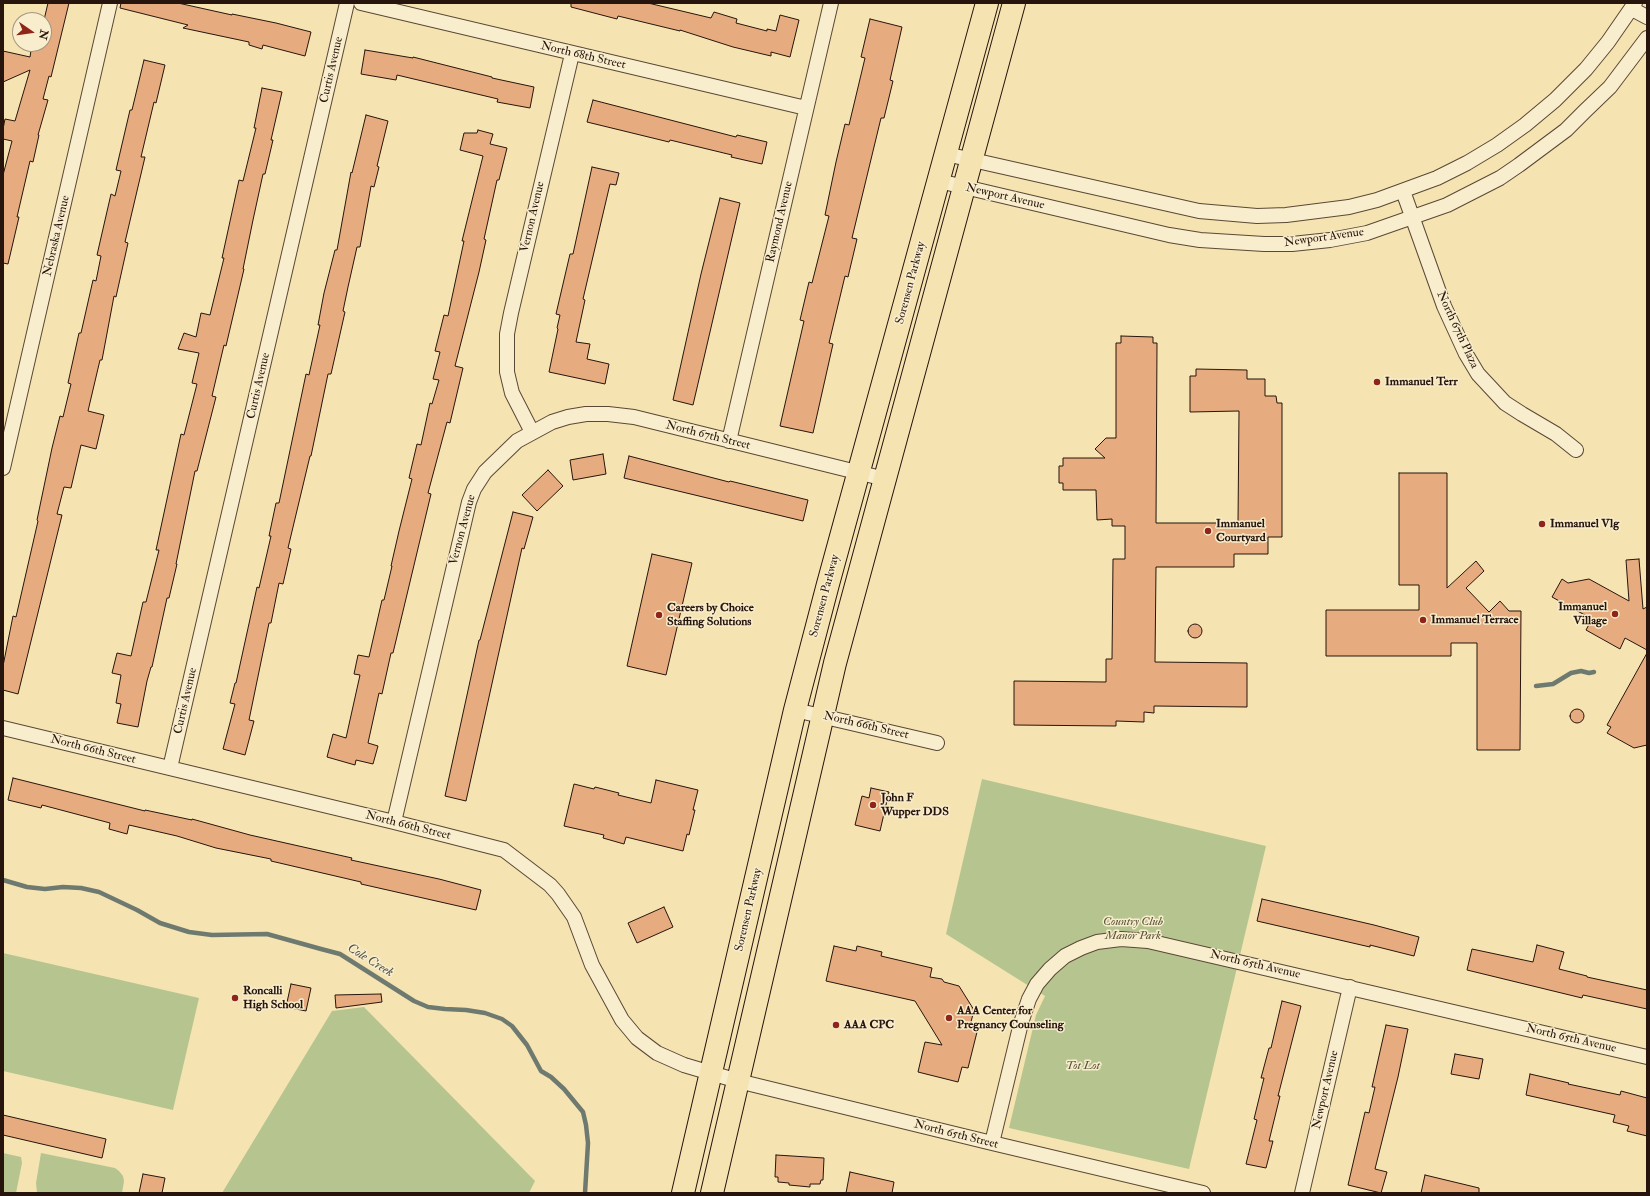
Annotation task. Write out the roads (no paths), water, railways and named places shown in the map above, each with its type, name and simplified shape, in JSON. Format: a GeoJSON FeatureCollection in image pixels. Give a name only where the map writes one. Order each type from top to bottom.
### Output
{"type":"FeatureCollection","features":[{"type":"Feature","properties":{"kind":"main road","name":"Sorensen Parkway"},"geometry":{"type":"LineString","coordinates":[[683,1193],[795,710],[987,3]]}},
{"type":"Feature","properties":{"kind":"main road"},"geometry":{"type":"LineString","coordinates":[[712,1193],[822,716],[963,187],[1014,3]]}},
{"type":"Feature","properties":{"kind":"street","name":"Nebraska Avenue"},"geometry":{"type":"LineString","coordinates":[[3,468],[110,3]]}},
{"type":"Feature","properties":{"kind":"street","name":"Curtis Avenue"},"geometry":{"type":"LineString","coordinates":[[170,768],[347,3]]}},
{"type":"Feature","properties":{"kind":"street","name":"North 68th Street"},"geometry":{"type":"LineString","coordinates":[[361,3],[806,108]]}},
{"type":"Feature","properties":{"kind":"street","name":"Raymond Avenue"},"geometry":{"type":"LineString","coordinates":[[729,441],[831,3]]}},
{"type":"Feature","properties":{"kind":"street"},"geometry":{"type":"LineString","coordinates":[[946,154],[1199,211],[1257,216],[1286,215],[1349,207],[1377,200],[1436,178],[1467,163],[1497,145],[1525,125],[1555,100],[1586,70],[1633,6],[1647,17]]}},
{"type":"Feature","properties":{"kind":"street","name":"Newport Avenue"},"geometry":{"type":"LineString","coordinates":[[939,181],[1169,235],[1232,243],[1292,244],[1330,240],[1367,233],[1434,211],[1471,194],[1500,178],[1541,150],[1566,130],[1610,87],[1647,38]]}},
{"type":"Feature","properties":{"kind":"street","name":"Vernon Avenue"},"geometry":{"type":"LineString","coordinates":[[394,822],[469,502],[474,489],[492,464],[517,441],[532,432],[512,393],[507,372],[507,334],[512,306],[572,54]]}},
{"type":"Feature","properties":{"kind":"street","name":"North 67th Plaza"},"geometry":{"type":"LineString","coordinates":[[1403,191],[1444,306],[1466,354],[1478,374],[1505,403],[1556,434],[1576,450]]}},
{"type":"Feature","properties":{"kind":"street","name":"North 67th Street"},"geometry":{"type":"LineString","coordinates":[[532,432],[552,422],[568,417],[586,414],[608,414],[634,417],[885,479]]}},
{"type":"Feature","properties":{"kind":"street","name":"North 66th Street"},"geometry":{"type":"LineString","coordinates":[[795,710],[937,743]]}},
{"type":"Feature","properties":{"kind":"street","name":"North 66th Street"},"geometry":{"type":"LineString","coordinates":[[3,728],[504,850],[550,885],[558,894],[574,917],[592,966],[622,1020],[637,1038],[657,1053],[684,1065],[711,1074]]}},
{"type":"Feature","properties":{"kind":"street","name":"North 65th Avenue"},"geometry":{"type":"LineString","coordinates":[[992,1143],[1021,1023],[1029,999],[1037,984],[1050,969],[1065,956],[1097,942],[1121,939],[1148,940],[1647,1057]]}},
{"type":"Feature","properties":{"kind":"street","name":"Newport Avenue"},"geometry":{"type":"LineString","coordinates":[[1302,1193],[1350,988]]}},
{"type":"Feature","properties":{"kind":"street","name":"North 65th Street"},"geometry":{"type":"LineString","coordinates":[[711,1074],[1202,1193]]}},
{"type":"Feature","properties":{"kind":"waterway"},"geometry":{"type":"LineString","coordinates":[[1536,686],[1553,684],[1571,673],[1581,671],[1589,673],[1594,672]]}},
{"type":"Feature","properties":{"kind":"waterway","name":"Cole Creek"},"geometry":{"type":"LineString","coordinates":[[3,880],[27,887],[45,889],[63,887],[81,888],[99,892],[160,923],[189,932],[212,935],[267,934],[340,954],[414,1001],[428,1007],[485,1013],[502,1019],[512,1026],[527,1045],[541,1071],[551,1077],[564,1089],[583,1112],[588,1143],[585,1193]]}},
{"type":"Feature","properties":{"kind":"place","name":"Immanuel Terr"},"geometry":{"type":"Point","coordinates":[1377,382]}},
{"type":"Feature","properties":{"kind":"place","name":"Immanuel Vlg"},"geometry":{"type":"Point","coordinates":[1542,524]}},
{"type":"Feature","properties":{"kind":"place","name":"Immanuel Courtyard"},"geometry":{"type":"Point","coordinates":[1208,531]}},
{"type":"Feature","properties":{"kind":"place","name":"Immanuel Village"},"geometry":{"type":"Point","coordinates":[1615,614]}},
{"type":"Feature","properties":{"kind":"place","name":"Careers by Choice Staffing Solutions"},"geometry":{"type":"Point","coordinates":[659,615]}},
{"type":"Feature","properties":{"kind":"place","name":"Immanuel Terrace"},"geometry":{"type":"Point","coordinates":[1423,620]}},
{"type":"Feature","properties":{"kind":"place","name":"John F Wupper DDS"},"geometry":{"type":"Point","coordinates":[873,805]}},
{"type":"Feature","properties":{"kind":"place","name":"Roncalli High School"},"geometry":{"type":"Point","coordinates":[235,998]}},
{"type":"Feature","properties":{"kind":"place","name":"AAA Center for Pregnancy Counseling"},"geometry":{"type":"Point","coordinates":[949,1018]}},
{"type":"Feature","properties":{"kind":"place","name":"AAA CPC"},"geometry":{"type":"Point","coordinates":[836,1025]}},
{"type":"Feature","properties":{"kind":"park label","name":"Country Club Manor Park"},"geometry":{"type":"Point","coordinates":[1133,929]}},
{"type":"Feature","properties":{"kind":"park label","name":"Tot Lot"},"geometry":{"type":"Point","coordinates":[1083,1066]}}]}
